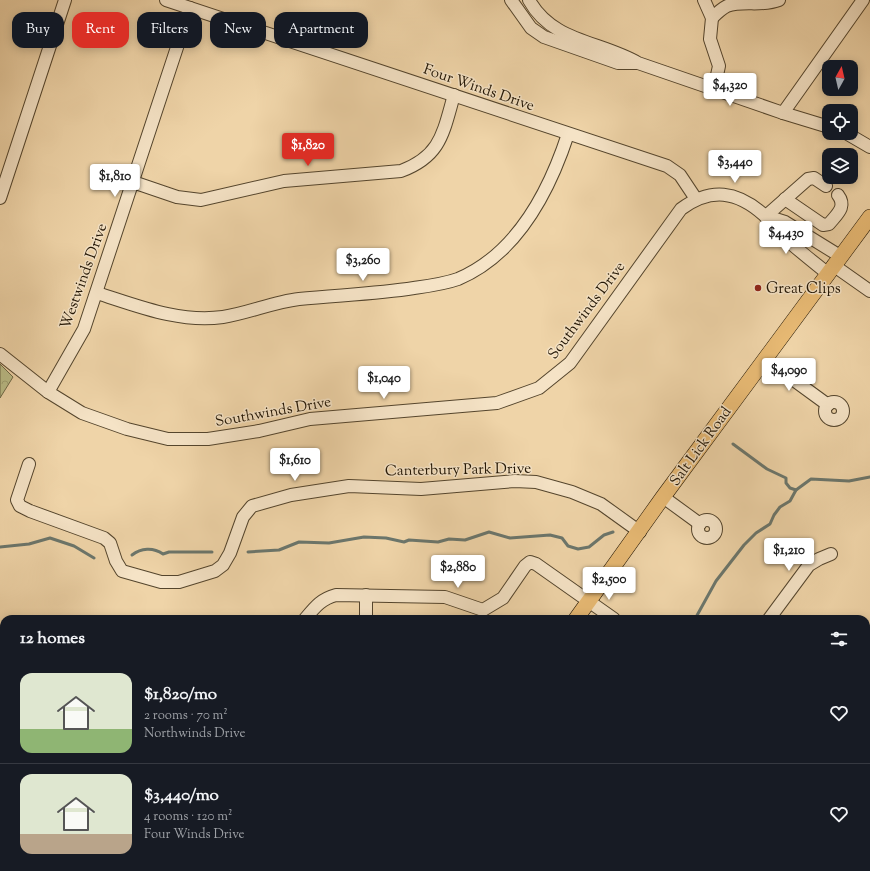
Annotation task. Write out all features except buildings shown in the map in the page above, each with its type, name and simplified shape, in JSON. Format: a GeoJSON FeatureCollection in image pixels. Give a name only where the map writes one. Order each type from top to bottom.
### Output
{"type":"FeatureCollection","features":[{"type":"Feature","properties":{"kind":"main road","name":"Salt Lick Road"},"geometry":{"type":"LineString","coordinates":[[579,615],[640,532],[663,497],[870,217]]}},
{"type":"Feature","properties":{"kind":"street"},"geometry":{"type":"LineString","coordinates":[[0,198],[65,0]]}},
{"type":"Feature","properties":{"kind":"street","name":"Four Winds Drive"},"geometry":{"type":"LineString","coordinates":[[166,0],[666,166],[680,174],[696,199]]}},
{"type":"Feature","properties":{"kind":"street"},"geometry":{"type":"LineString","coordinates":[[511,0],[531,28],[544,37],[618,63],[638,63]]}},
{"type":"Feature","properties":{"kind":"street"},"geometry":{"type":"LineString","coordinates":[[529,0],[539,16],[556,30],[622,54],[638,63],[782,113],[822,124]]}},
{"type":"Feature","properties":{"kind":"street"},"geometry":{"type":"LineString","coordinates":[[704,0],[712,18],[710,39],[719,66],[714,89]]}},
{"type":"Feature","properties":{"kind":"street"},"geometry":{"type":"LineString","coordinates":[[712,18],[725,7],[732,4],[760,4],[779,0]]}},
{"type":"Feature","properties":{"kind":"street"},"geometry":{"type":"LineString","coordinates":[[782,113],[864,5]]}},
{"type":"Feature","properties":{"kind":"street","name":"Westwinds Drive"},"geometry":{"type":"LineString","coordinates":[[48,392],[84,329],[190,8]]}},
{"type":"Feature","properties":{"kind":"street"},"geometry":{"type":"LineString","coordinates":[[132,182],[177,197],[201,200],[284,181],[401,171],[416,166],[427,158],[438,144],[444,130],[454,95]]}},
{"type":"Feature","properties":{"kind":"street"},"geometry":{"type":"LineString","coordinates":[[97,293],[160,313],[185,318],[204,318],[224,316],[288,300],[387,292],[433,285],[457,279],[479,268],[508,244],[536,206],[557,166],[568,134]]}},
{"type":"Feature","properties":{"kind":"street"},"geometry":{"type":"LineString","coordinates":[[858,140],[870,147]]}},
{"type":"Feature","properties":{"kind":"street"},"geometry":{"type":"LineString","coordinates":[[766,216],[808,178],[814,178],[826,186]]}},
{"type":"Feature","properties":{"kind":"street"},"geometry":{"type":"LineString","coordinates":[[696,199],[712,194],[736,197],[752,205],[766,216],[776,231],[834,265]]}},
{"type":"Feature","properties":{"kind":"street"},"geometry":{"type":"LineString","coordinates":[[785,198],[823,225],[829,224],[842,208],[842,200],[838,195]]}},
{"type":"Feature","properties":{"kind":"street","name":"Southwinds Drive"},"geometry":{"type":"LineString","coordinates":[[0,354],[48,392],[82,413],[127,429],[157,437],[208,439],[260,431],[310,419],[497,403],[540,388],[570,363],[670,223],[682,208],[696,199]]}},
{"type":"Feature","properties":{"kind":"street"},"geometry":{"type":"LineString","coordinates":[[766,216],[785,222],[834,265],[870,291]]}},
{"type":"Feature","properties":{"kind":"street"},"geometry":{"type":"LineString","coordinates":[[764,359],[828,405]]}},
{"type":"Feature","properties":{"kind":"street","name":"Canterbury Park Drive"},"geometry":{"type":"LineString","coordinates":[[29,464],[17,500],[20,506],[104,538],[110,543],[116,562],[122,571],[162,582],[179,582],[215,571],[223,565],[230,553],[243,517],[252,506],[291,495],[349,486],[421,489],[515,481],[536,482],[572,492],[601,504],[640,532]]}},
{"type":"Feature","properties":{"kind":"street"},"geometry":{"type":"LineString","coordinates":[[663,497],[700,524]]}},
{"type":"Feature","properties":{"kind":"street"},"geometry":{"type":"LineString","coordinates":[[772,615],[809,565],[831,554]]}},
{"type":"Feature","properties":{"kind":"street"},"geometry":{"type":"LineString","coordinates":[[308,615],[318,603],[336,595],[445,597],[481,614],[503,598],[524,566],[530,562],[536,564],[609,615]]}},
{"type":"Feature","properties":{"kind":"street"},"geometry":{"type":"LineString","coordinates":[[366,595],[366,615]]}},
{"type":"Feature","properties":{"kind":"green space"},"geometry":{"type":"Polygon","coordinates":[[[0,364],[13,377],[0,398],[0,364]]]}},
{"type":"Feature","properties":{"kind":"waterway"},"geometry":{"type":"LineString","coordinates":[[733,444],[767,469],[786,478],[786,483],[790,488],[796,490],[811,479],[849,481],[870,477]]}},
{"type":"Feature","properties":{"kind":"waterway"},"geometry":{"type":"LineString","coordinates":[[697,615],[716,581],[744,545],[756,533],[770,524],[780,507],[790,501],[796,490]]}},
{"type":"Feature","properties":{"kind":"waterway"},"geometry":{"type":"LineString","coordinates":[[248,552],[279,550],[299,542],[329,543],[364,537],[386,538],[404,542],[409,540],[438,542],[449,539],[465,540],[489,532],[510,538],[550,535],[562,538],[568,546],[578,549],[589,547],[604,535],[613,532]]}},
{"type":"Feature","properties":{"kind":"waterway"},"geometry":{"type":"LineString","coordinates":[[0,547],[29,544],[50,538],[74,546],[94,558]]}},
{"type":"Feature","properties":{"kind":"waterway"},"geometry":{"type":"LineString","coordinates":[[132,555],[147,549],[155,550],[163,554],[169,552],[212,552]]}},
{"type":"Feature","properties":{"kind":"place","name":"Great Clips"},"geometry":{"type":"Point","coordinates":[758,288]}}]}
